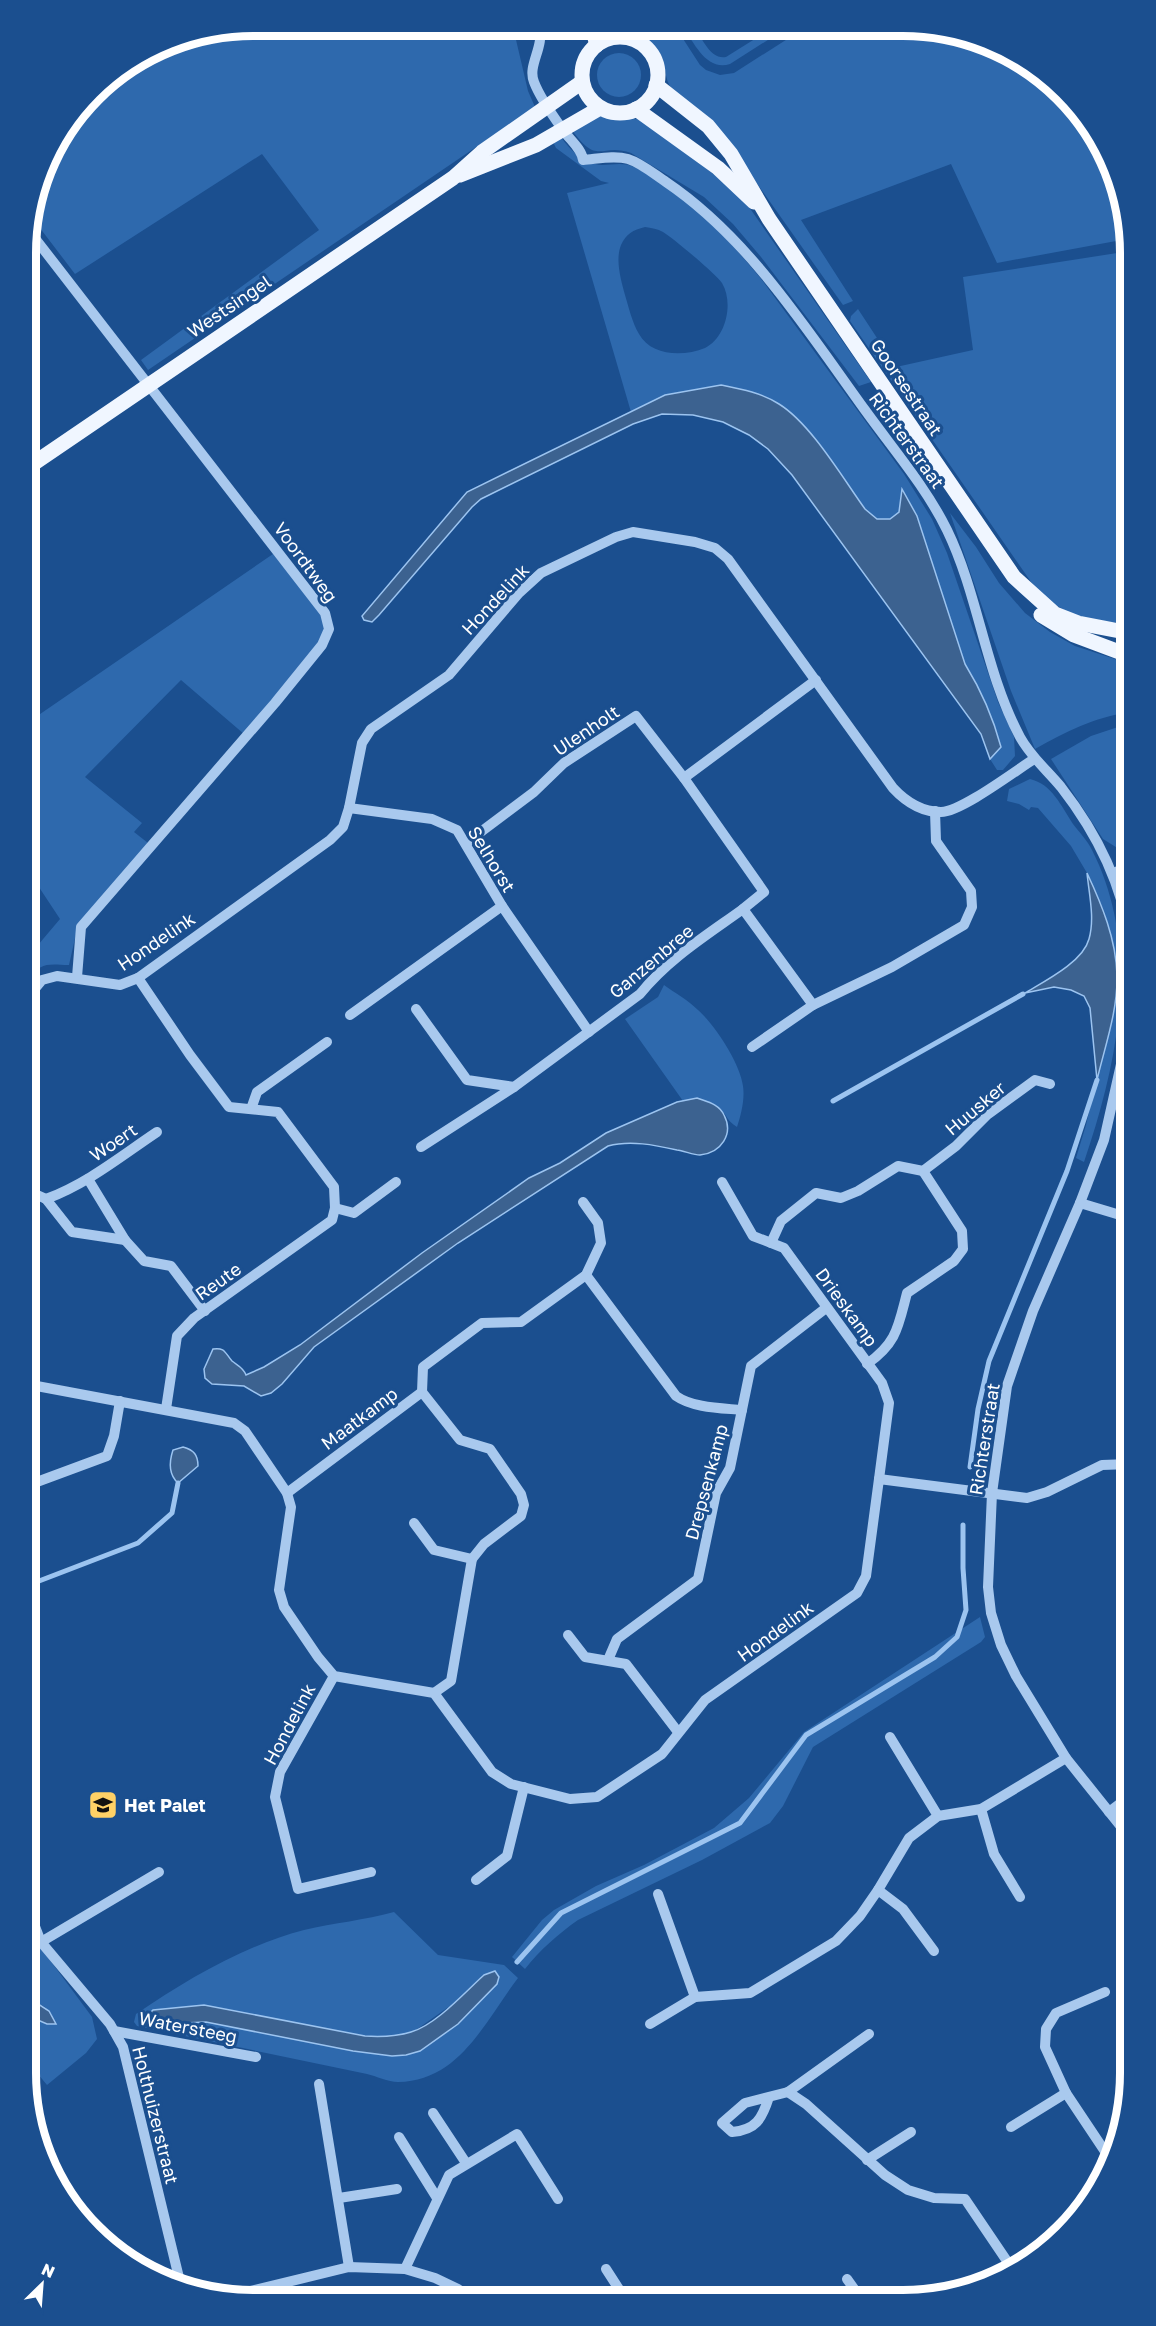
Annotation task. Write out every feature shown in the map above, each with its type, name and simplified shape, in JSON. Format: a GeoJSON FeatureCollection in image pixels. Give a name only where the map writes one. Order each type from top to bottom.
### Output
{"type":"FeatureCollection","features":[{"type":"Feature","properties":{"kind":"main road"},"geometry":{"type":"LineString","coordinates":[[594,36],[597,45]]}},
{"type":"Feature","properties":{"kind":"main road"},"geometry":{"type":"LineString","coordinates":[[617,36],[597,45],[584,62],[582,82],[592,101],[600,108],[624,113],[636,110],[649,100],[658,77],[654,60],[644,46],[630,36]]}},
{"type":"Feature","properties":{"kind":"main road","name":"Westsingel"},"geometry":{"type":"LineString","coordinates":[[36,462],[453,177],[482,152],[582,82]]}},
{"type":"Feature","properties":{"kind":"main road","name":"Goorsestraat"},"geometry":{"type":"LineString","coordinates":[[656,86],[696,115],[720,140],[748,180],[769,219],[1014,577],[1022,596],[1048,621],[1074,635],[1120,652]]}},
{"type":"Feature","properties":{"kind":"main road","name":"Westsingel"},"geometry":{"type":"LineString","coordinates":[[453,177],[536,145],[600,108]]}},
{"type":"Feature","properties":{"kind":"main road","name":"Goorsestraat"},"geometry":{"type":"LineString","coordinates":[[636,110],[718,168],[741,188],[769,219]]}},
{"type":"Feature","properties":{"kind":"main road","name":"Goorsestraat"},"geometry":{"type":"LineString","coordinates":[[1014,577],[1055,614],[1078,623],[1120,631]]}},
{"type":"Feature","properties":{"kind":"street"},"geometry":{"type":"LineString","coordinates":[[541,36],[532,76],[562,130]]}},
{"type":"Feature","properties":{"kind":"street","name":"Richterstraat"},"geometry":{"type":"LineString","coordinates":[[562,130],[583,153],[583,160],[615,157],[630,159],[699,205],[723,227],[815,340],[929,497],[948,531],[965,575],[1007,707],[1020,736],[1034,759],[1061,788],[1098,843],[1113,873],[1120,901]]}},
{"type":"Feature","properties":{"kind":"street","name":"Voordtweg"},"geometry":{"type":"LineString","coordinates":[[36,239],[325,613],[329,629],[322,645],[275,703],[81,927],[77,977]]}},
{"type":"Feature","properties":{"kind":"street","name":"Hondelink"},"geometry":{"type":"LineString","coordinates":[[36,987],[42,980],[57,976],[77,977],[120,985],[138,978],[330,840],[343,827],[362,743],[371,729],[449,675],[519,593],[541,573],[616,537],[633,532],[695,542],[715,548],[728,559],[892,788],[907,802],[935,811]]}},
{"type":"Feature","properties":{"kind":"street"},"geometry":{"type":"LineString","coordinates":[[684,778],[816,680]]}},
{"type":"Feature","properties":{"kind":"street","name":"Ulenholt"},"geometry":{"type":"LineString","coordinates":[[466,843],[534,792],[564,763],[636,716],[684,778],[764,892],[743,909]]}},
{"type":"Feature","properties":{"kind":"street"},"geometry":{"type":"LineString","coordinates":[[752,1047],[813,1005],[892,967],[964,925],[972,907],[970,891],[936,842],[935,811],[944,812],[961,806],[1034,759]]}},
{"type":"Feature","properties":{"kind":"street","name":"Selhorst"},"geometry":{"type":"LineString","coordinates":[[349,808],[432,819],[457,830],[502,906],[589,1032]]}},
{"type":"Feature","properties":{"kind":"street"},"geometry":{"type":"LineString","coordinates":[[1113,873],[1120,870]]}},
{"type":"Feature","properties":{"kind":"street","name":"Selhorst"},"geometry":{"type":"LineString","coordinates":[[350,1015],[502,906]]}},
{"type":"Feature","properties":{"kind":"street"},"geometry":{"type":"LineString","coordinates":[[743,909],[813,1005]]}},
{"type":"Feature","properties":{"kind":"street","name":"Ganzenbree"},"geometry":{"type":"LineString","coordinates":[[421,1147],[514,1087],[589,1032],[640,993],[672,960],[743,909]]}},
{"type":"Feature","properties":{"kind":"street"},"geometry":{"type":"LineString","coordinates":[[138,978],[190,1055],[229,1107],[278,1112],[334,1187],[334,1208],[354,1213],[396,1182]]}},
{"type":"Feature","properties":{"kind":"street"},"geometry":{"type":"LineString","coordinates":[[416,1009],[467,1080],[514,1087]]}},
{"type":"Feature","properties":{"kind":"street"},"geometry":{"type":"LineString","coordinates":[[251,1109],[257,1092],[327,1042]]}},
{"type":"Feature","properties":{"kind":"street","name":"Richterstraat"},"geometry":{"type":"LineString","coordinates":[[1120,1069],[1104,1140],[1080,1203],[1033,1311],[1007,1386],[992,1493],[988,1587],[991,1613],[1001,1645],[1016,1676],[1066,1758],[1120,1826]]}},
{"type":"Feature","properties":{"kind":"street","name":"Huusker"},"geometry":{"type":"LineString","coordinates":[[923,1171],[956,1146],[987,1115],[1035,1080],[1050,1084]]}},
{"type":"Feature","properties":{"kind":"street","name":"Woert"},"geometry":{"type":"LineString","coordinates":[[46,1199],[68,1191],[88,1179],[157,1132]]}},
{"type":"Feature","properties":{"kind":"street"},"geometry":{"type":"LineString","coordinates":[[771,1243],[781,1221],[816,1193],[841,1198],[858,1191],[898,1166],[923,1171],[962,1231],[963,1249],[954,1262],[907,1293],[898,1328],[885,1351],[867,1364]]}},
{"type":"Feature","properties":{"kind":"street","name":"Woert"},"geometry":{"type":"LineString","coordinates":[[88,1179],[125,1239],[144,1261],[171,1266],[205,1311]]}},
{"type":"Feature","properties":{"kind":"street","name":"Drieskamp"},"geometry":{"type":"LineString","coordinates":[[722,1182],[753,1236],[784,1248],[882,1383],[889,1403],[879,1479]]}},
{"type":"Feature","properties":{"kind":"street"},"geometry":{"type":"LineString","coordinates":[[36,1194],[46,1199],[72,1232],[125,1239]]}},
{"type":"Feature","properties":{"kind":"street","name":"Maatkamp"},"geometry":{"type":"LineString","coordinates":[[287,1492],[422,1392],[423,1367],[482,1323],[521,1322],[586,1275],[601,1243],[598,1223],[584,1202]]}},
{"type":"Feature","properties":{"kind":"street"},"geometry":{"type":"LineString","coordinates":[[1080,1203],[1120,1215]]}},
{"type":"Feature","properties":{"kind":"street","name":"Reute"},"geometry":{"type":"LineString","coordinates":[[166,1409],[177,1336],[205,1311],[332,1220],[334,1208]]}},
{"type":"Feature","properties":{"kind":"street"},"geometry":{"type":"LineString","coordinates":[[586,1275],[676,1396],[682,1401],[742,1410]]}},
{"type":"Feature","properties":{"kind":"street","name":"Drepsenkamp"},"geometry":{"type":"LineString","coordinates":[[608,1660],[617,1639],[698,1579],[716,1493],[730,1468],[751,1366],[826,1308]]}},
{"type":"Feature","properties":{"kind":"street"},"geometry":{"type":"LineString","coordinates":[[36,1386],[234,1423],[245,1431],[287,1492]]}},
{"type":"Feature","properties":{"kind":"street"},"geometry":{"type":"LineString","coordinates":[[422,1392],[460,1440],[490,1449],[521,1494],[524,1505],[521,1516],[484,1544],[472,1559],[451,1681],[434,1693]]}},
{"type":"Feature","properties":{"kind":"street"},"geometry":{"type":"LineString","coordinates":[[36,1482],[107,1456],[114,1436],[120,1401]]}},
{"type":"Feature","properties":{"kind":"street"},"geometry":{"type":"LineString","coordinates":[[879,1479],[1027,1498],[1102,1465],[1120,1464]]}},
{"type":"Feature","properties":{"kind":"street","name":"Hondelink"},"geometry":{"type":"LineString","coordinates":[[287,1492],[291,1507],[279,1590],[284,1607],[318,1657],[334,1676],[434,1693],[492,1772],[511,1784],[570,1799],[597,1797],[662,1754],[705,1700],[857,1593],[866,1576],[879,1479]]}},
{"type":"Feature","properties":{"kind":"street"},"geometry":{"type":"LineString","coordinates":[[414,1523],[434,1550],[472,1559]]}},
{"type":"Feature","properties":{"kind":"street"},"geometry":{"type":"LineString","coordinates":[[568,1635],[585,1657],[626,1664],[678,1732]]}},
{"type":"Feature","properties":{"kind":"street","name":"Hondelink"},"geometry":{"type":"LineString","coordinates":[[334,1676],[280,1772],[275,1797],[298,1890],[371,1872]]}},
{"type":"Feature","properties":{"kind":"street"},"geometry":{"type":"LineString","coordinates":[[890,1737],[938,1816]]}},
{"type":"Feature","properties":{"kind":"street"},"geometry":{"type":"LineString","coordinates":[[650,2024],[695,1996],[750,1993],[836,1941],[860,1916],[909,1838],[938,1816],[981,1809],[1066,1758]]}},
{"type":"Feature","properties":{"kind":"street"},"geometry":{"type":"LineString","coordinates":[[477,1880],[507,1856],[524,1787]]}},
{"type":"Feature","properties":{"kind":"street"},"geometry":{"type":"LineString","coordinates":[[1109,1812],[1120,1804]]}},
{"type":"Feature","properties":{"kind":"street"},"geometry":{"type":"LineString","coordinates":[[981,1809],[994,1854],[1020,1897]]}},
{"type":"Feature","properties":{"kind":"street"},"geometry":{"type":"LineString","coordinates":[[41,1942],[159,1872]]}},
{"type":"Feature","properties":{"kind":"street"},"geometry":{"type":"LineString","coordinates":[[878,1890],[903,1909],[934,1951]]}},
{"type":"Feature","properties":{"kind":"street"},"geometry":{"type":"LineString","coordinates":[[658,1894],[695,1996]]}},
{"type":"Feature","properties":{"kind":"street","name":"Holthuizerstraat"},"geometry":{"type":"LineString","coordinates":[[36,1929],[41,1942],[114,2031],[123,2046],[179,2276]]}},
{"type":"Feature","properties":{"kind":"street"},"geometry":{"type":"LineString","coordinates":[[1105,1992],[1056,2013],[1046,2029],[1045,2047],[1066,2093],[1105,2151]]}},
{"type":"Feature","properties":{"kind":"street","name":"Watersteeg"},"geometry":{"type":"LineString","coordinates":[[114,2031],[256,2057]]}},
{"type":"Feature","properties":{"kind":"street"},"geometry":{"type":"LineString","coordinates":[[769,2097],[788,2092],[869,2034]]}},
{"type":"Feature","properties":{"kind":"street"},"geometry":{"type":"LineString","coordinates":[[319,2084],[349,2267]]}},
{"type":"Feature","properties":{"kind":"street"},"geometry":{"type":"LineString","coordinates":[[788,2092],[806,2103],[885,2175],[908,2190],[934,2198],[965,2199],[1008,2263]]}},
{"type":"Feature","properties":{"kind":"street"},"geometry":{"type":"LineString","coordinates":[[1011,2127],[1066,2093]]}},
{"type":"Feature","properties":{"kind":"street"},"geometry":{"type":"LineString","coordinates":[[433,2113],[466,2163]]}},
{"type":"Feature","properties":{"kind":"street"},"geometry":{"type":"LineString","coordinates":[[867,2160],[911,2132]]}},
{"type":"Feature","properties":{"kind":"street"},"geometry":{"type":"LineString","coordinates":[[405,2269],[449,2175],[517,2134],[558,2199]]}},
{"type":"Feature","properties":{"kind":"street"},"geometry":{"type":"LineString","coordinates":[[399,2137],[437,2198]]}},
{"type":"Feature","properties":{"kind":"street"},"geometry":{"type":"LineString","coordinates":[[339,2198],[397,2189]]}},
{"type":"Feature","properties":{"kind":"street"},"geometry":{"type":"LineString","coordinates":[[255,2290],[349,2267],[405,2269],[435,2278],[459,2290]]}},
{"type":"Feature","properties":{"kind":"street"},"geometry":{"type":"LineString","coordinates":[[606,2269],[620,2290]]}},
{"type":"Feature","properties":{"kind":"street"},"geometry":{"type":"LineString","coordinates":[[847,2278],[855,2290]]}},
{"type":"Feature","properties":{"kind":"shaded area"},"geometry":{"type":"Polygon","coordinates":[[[239,36],[515,36],[528,91],[535,107],[148,370],[141,360],[319,230],[262,154],[75,274],[38,225],[43,197],[58,157],[81,121],[99,99],[144,65],[197,43],[239,36]]]}},
{"type":"Feature","properties":{"kind":"shaded area"},"geometry":{"type":"Polygon","coordinates":[[[643,36],[681,36],[700,65],[720,75],[734,73],[792,36],[917,36],[959,43],[999,58],[1024,73],[1057,99],[1091,144],[1113,197],[1120,240],[997,263],[951,164],[801,220],[853,301],[843,305],[746,168],[671,88],[663,60],[643,36]]]}},
{"type":"Feature","properties":{"kind":"shaded area"},"geometry":{"type":"Polygon","coordinates":[[[689,36],[700,36],[712,52],[726,57],[760,36],[774,36],[730,64],[715,64],[697,49],[689,36]]]}},
{"type":"Feature","properties":{"kind":"shaded area"},"geometry":{"type":"Polygon","coordinates":[[[619,53],[635,59],[641,75],[635,91],[619,97],[603,91],[597,75],[603,59],[619,53]]]}},
{"type":"Feature","properties":{"kind":"shaded area"},"geometry":{"type":"Polygon","coordinates":[[[603,115],[646,120],[742,197],[871,382],[859,386],[761,257],[733,224],[704,197],[631,153],[621,150],[594,151],[588,148],[572,130],[603,115]]]}},
{"type":"Feature","properties":{"kind":"shaded area"},"geometry":{"type":"Polygon","coordinates":[[[561,137],[578,156],[595,164],[630,165],[671,189],[704,217],[762,280],[904,474],[932,519],[947,553],[998,702],[1014,737],[1015,756],[1003,770],[997,770],[990,759],[1001,746],[976,682],[965,664],[917,516],[901,494],[899,512],[890,519],[877,519],[865,509],[821,449],[665,395],[631,412],[567,193],[609,183],[601,181],[556,148],[553,142],[561,137]],[[645,227],[630,233],[623,241],[619,251],[622,283],[639,334],[651,347],[668,353],[687,353],[705,348],[712,343],[723,328],[727,310],[726,291],[718,278],[668,236],[659,230],[645,227]]]}},
{"type":"Feature","properties":{"kind":"shaded area"},"geometry":{"type":"Polygon","coordinates":[[[1120,253],[1120,623],[1077,616],[1038,592],[850,321],[851,316],[858,309],[896,367],[973,350],[963,277],[1120,253]]]}},
{"type":"Feature","properties":{"kind":"shaded area"},"geometry":{"type":"Polygon","coordinates":[[[721,385],[766,397],[791,413],[803,424],[825,452],[865,509],[877,519],[890,519],[899,512],[902,489],[917,516],[965,664],[986,704],[998,736],[1001,747],[990,759],[981,734],[792,475],[768,449],[749,435],[723,422],[693,415],[662,414],[633,424],[481,499],[379,615],[372,622],[364,620],[362,616],[467,492],[665,395],[721,385]]]}},
{"type":"Feature","properties":{"kind":"shaded area"},"geometry":{"type":"Polygon","coordinates":[[[950,513],[976,547],[999,583],[1025,613],[1050,632],[1075,646],[1118,660],[1120,663],[1120,714],[1081,726],[1035,749],[1011,691],[950,513]]]}},
{"type":"Feature","properties":{"kind":"shaded area"},"geometry":{"type":"Polygon","coordinates":[[[273,554],[322,614],[325,623],[322,638],[244,734],[181,680],[85,777],[142,823],[134,832],[148,843],[78,925],[69,965],[45,965],[36,970],[36,947],[60,919],[36,883],[36,717],[273,554]]]}},
{"type":"Feature","properties":{"kind":"shaded area"},"geometry":{"type":"Polygon","coordinates":[[[1120,726],[1120,849],[1103,839],[1051,759],[1091,736],[1120,726]]]}},
{"type":"Feature","properties":{"kind":"shaded area"},"geometry":{"type":"Polygon","coordinates":[[[1030,779],[1050,791],[1090,846],[1107,888],[1117,926],[1120,1006],[1115,1045],[1107,1085],[1084,1162],[1076,1158],[1086,1125],[1115,1000],[1117,976],[1105,913],[1087,873],[1071,846],[1038,808],[1031,807],[1029,810],[1007,801],[1009,789],[1030,779]]]}},
{"type":"Feature","properties":{"kind":"shaded area"},"geometry":{"type":"Polygon","coordinates":[[[1087,873],[1107,922],[1114,948],[1117,975],[1113,1015],[1097,1080],[1090,1008],[1084,996],[1071,990],[1054,987],[1025,993],[1062,970],[1085,947],[1092,923],[1087,873]]]}},
{"type":"Feature","properties":{"kind":"shaded area"},"geometry":{"type":"Polygon","coordinates":[[[664,985],[690,1003],[705,1017],[732,1056],[741,1077],[743,1091],[737,1127],[721,1110],[708,1103],[683,1101],[625,1019],[658,997],[664,985]]]}},
{"type":"Feature","properties":{"kind":"shaded area"},"geometry":{"type":"Polygon","coordinates":[[[697,1098],[719,1108],[727,1122],[724,1141],[714,1151],[700,1155],[642,1144],[625,1143],[608,1146],[458,1243],[314,1347],[282,1384],[271,1393],[261,1396],[244,1386],[212,1384],[205,1378],[204,1369],[213,1349],[224,1351],[246,1375],[264,1367],[300,1345],[422,1253],[529,1178],[560,1163],[606,1133],[677,1102],[697,1098]]]}},
{"type":"Feature","properties":{"kind":"shaded area"},"geometry":{"type":"Polygon","coordinates":[[[183,1447],[195,1453],[198,1466],[178,1483],[171,1472],[171,1459],[173,1450],[183,1447]]]}},
{"type":"Feature","properties":{"kind":"shaded area"},"geometry":{"type":"Polygon","coordinates":[[[980,1617],[985,1637],[981,1642],[813,1747],[783,1806],[770,1823],[702,1860],[578,1920],[537,1955],[525,1969],[512,1957],[542,1920],[554,1910],[596,1886],[644,1865],[714,1828],[749,1798],[804,1732],[980,1617]]]}},
{"type":"Feature","properties":{"kind":"shaded area"},"geometry":{"type":"Polygon","coordinates":[[[394,1912],[438,1955],[504,1965],[518,1978],[469,2046],[455,2060],[420,2079],[394,2082],[367,2074],[137,2026],[134,2022],[136,2014],[176,1988],[238,1954],[304,1930],[394,1912]],[[497,1984],[447,2008],[413,2032],[390,2037],[365,2036],[204,2005],[152,2023],[206,2022],[353,2051],[392,2056],[420,2051],[458,2024],[497,1984]]]}},
{"type":"Feature","properties":{"kind":"shaded area"},"geometry":{"type":"Polygon","coordinates":[[[36,1941],[92,2017],[97,2039],[86,2053],[47,2085],[36,2072],[36,2019],[47,2024],[55,2024],[45,2007],[36,2002],[36,1941]]]}},
{"type":"Feature","properties":{"kind":"shaded area"},"geometry":{"type":"Polygon","coordinates":[[[495,1971],[499,1977],[497,1984],[458,2024],[420,2051],[406,2055],[392,2056],[353,2051],[206,2022],[162,2024],[148,2022],[148,2015],[153,2010],[204,2005],[365,2036],[394,2036],[411,2032],[430,2023],[484,1975],[495,1971]]]}},
{"type":"Feature","properties":{"kind":"shaded area"},"geometry":{"type":"Polygon","coordinates":[[[36,2003],[49,2011],[56,2024],[47,2024],[36,2019],[36,2003]]]}},
{"type":"Feature","properties":{"kind":"waterway"},"geometry":{"type":"LineString","coordinates":[[833,1101],[1023,994]]}},
{"type":"Feature","properties":{"kind":"waterway"},"geometry":{"type":"LineString","coordinates":[[970,1467],[978,1409],[989,1361],[1067,1171],[1097,1080]]}},
{"type":"Feature","properties":{"kind":"waterway"},"geometry":{"type":"LineString","coordinates":[[36,1582],[138,1543],[172,1513],[178,1483]]}},
{"type":"Feature","properties":{"kind":"waterway"},"geometry":{"type":"LineString","coordinates":[[517,1962],[561,1913],[740,1823],[806,1735],[935,1657],[957,1637],[966,1610],[963,1525]]}},
{"type":"Feature","properties":{"kind":"place","name":"Het Palet"},"geometry":{"type":"Point","coordinates":[103,1805]}}]}
